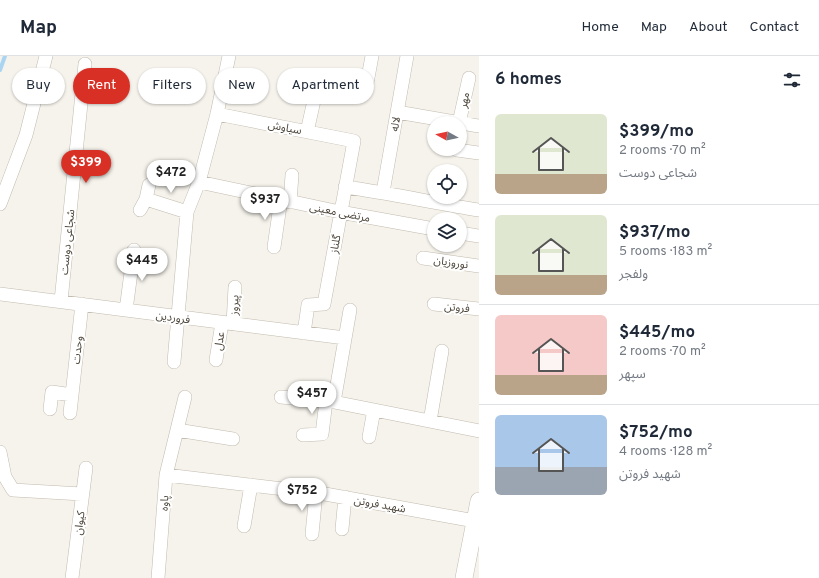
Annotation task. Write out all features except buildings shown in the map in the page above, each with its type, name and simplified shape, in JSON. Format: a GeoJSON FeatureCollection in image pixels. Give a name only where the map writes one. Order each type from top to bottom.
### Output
{"type":"FeatureCollection","features":[{"type":"Feature","properties":{"kind":"street"},"geometry":{"type":"LineString","coordinates":[[0,204],[26,135],[46,56]]}},
{"type":"Feature","properties":{"kind":"street"},"geometry":{"type":"LineString","coordinates":[[174,362],[187,212],[199,182],[217,114],[229,56]]}},
{"type":"Feature","properties":{"kind":"street"},"geometry":{"type":"LineString","coordinates":[[369,68],[372,56]]}},
{"type":"Feature","properties":{"kind":"street","name":"لاله"},"geometry":{"type":"LineString","coordinates":[[383,192],[407,56]]}},
{"type":"Feature","properties":{"kind":"street","name":"شجاعی دوست"},"geometry":{"type":"LineString","coordinates":[[61,301],[85,64]]}},
{"type":"Feature","properties":{"kind":"street","name":"مهر"},"geometry":{"type":"LineString","coordinates":[[460,116],[468,78]]}},
{"type":"Feature","properties":{"kind":"street"},"geometry":{"type":"LineString","coordinates":[[307,132],[313,104]]}},
{"type":"Feature","properties":{"kind":"street"},"geometry":{"type":"LineString","coordinates":[[397,112],[427,117]]}},
{"type":"Feature","properties":{"kind":"street","name":"سیاوش"},"geometry":{"type":"LineString","coordinates":[[217,114],[354,141]]}},
{"type":"Feature","properties":{"kind":"street"},"geometry":{"type":"LineString","coordinates":[[467,124],[479,126]]}},
{"type":"Feature","properties":{"kind":"street","name":"گلناز"},"geometry":{"type":"LineString","coordinates":[[304,333],[308,305],[324,304],[354,141]]}},
{"type":"Feature","properties":{"kind":"street"},"geometry":{"type":"LineString","coordinates":[[467,151],[479,153]]}},
{"type":"Feature","properties":{"kind":"street"},"geometry":{"type":"LineString","coordinates":[[274,247],[292,174]]}},
{"type":"Feature","properties":{"kind":"street","name":"مرتضی معینی"},"geometry":{"type":"LineString","coordinates":[[199,182],[285,201],[427,228]]}},
{"type":"Feature","properties":{"kind":"street"},"geometry":{"type":"LineString","coordinates":[[150,185],[143,204],[187,212]]}},
{"type":"Feature","properties":{"kind":"street"},"geometry":{"type":"LineString","coordinates":[[345,187],[383,192],[418,200],[479,210]]}},
{"type":"Feature","properties":{"kind":"street"},"geometry":{"type":"LineString","coordinates":[[467,234],[479,236]]}},
{"type":"Feature","properties":{"kind":"street"},"geometry":{"type":"LineString","coordinates":[[126,310],[134,250]]}},
{"type":"Feature","properties":{"kind":"street","name":"نوروزیان"},"geometry":{"type":"LineString","coordinates":[[423,258],[479,266]]}},
{"type":"Feature","properties":{"kind":"street","name":"پیروز"},"geometry":{"type":"LineString","coordinates":[[227,324],[235,287]]}},
{"type":"Feature","properties":{"kind":"street","name":"فروردین"},"geometry":{"type":"LineString","coordinates":[[0,294],[61,301],[178,318],[345,338]]}},
{"type":"Feature","properties":{"kind":"street","name":"وحدت"},"geometry":{"type":"LineString","coordinates":[[70,414],[82,304]]}},
{"type":"Feature","properties":{"kind":"street","name":"فروتن"},"geometry":{"type":"LineString","coordinates":[[434,304],[479,309]]}},
{"type":"Feature","properties":{"kind":"street"},"geometry":{"type":"LineString","coordinates":[[303,435],[322,434],[345,338],[350,310]]}},
{"type":"Feature","properties":{"kind":"street","name":"عدل"},"geometry":{"type":"LineString","coordinates":[[216,360],[227,324]]}},
{"type":"Feature","properties":{"kind":"street"},"geometry":{"type":"LineString","coordinates":[[430,421],[442,351]]}},
{"type":"Feature","properties":{"kind":"street"},"geometry":{"type":"LineString","coordinates":[[50,409],[52,392],[72,395]]}},
{"type":"Feature","properties":{"kind":"street","name":"پاوه"},"geometry":{"type":"LineString","coordinates":[[158,578],[166,475],[185,397]]}},
{"type":"Feature","properties":{"kind":"street"},"geometry":{"type":"LineString","coordinates":[[281,397],[330,402],[479,431]]}},
{"type":"Feature","properties":{"kind":"street"},"geometry":{"type":"LineString","coordinates":[[369,438],[374,410]]}},
{"type":"Feature","properties":{"kind":"street"},"geometry":{"type":"LineString","coordinates":[[177,430],[233,439]]}},
{"type":"Feature","properties":{"kind":"street"},"geometry":{"type":"LineString","coordinates":[[0,452],[5,477],[13,490],[82,494]]}},
{"type":"Feature","properties":{"kind":"street","name":"کیوان"},"geometry":{"type":"LineString","coordinates":[[72,578],[86,468]]}},
{"type":"Feature","properties":{"kind":"street","name":"شهید فروتن"},"geometry":{"type":"LineString","coordinates":[[166,475],[345,497],[475,521]]}},
{"type":"Feature","properties":{"kind":"street"},"geometry":{"type":"LineString","coordinates":[[244,526],[250,485]]}},
{"type":"Feature","properties":{"kind":"street"},"geometry":{"type":"LineString","coordinates":[[312,534],[316,493]]}},
{"type":"Feature","properties":{"kind":"street"},"geometry":{"type":"LineString","coordinates":[[342,529],[345,497]]}},
{"type":"Feature","properties":{"kind":"street"},"geometry":{"type":"LineString","coordinates":[[464,578],[479,501]]}},
{"type":"Feature","properties":{"kind":"waterway"},"geometry":{"type":"LineString","coordinates":[[0,70],[5,56]]}}]}
